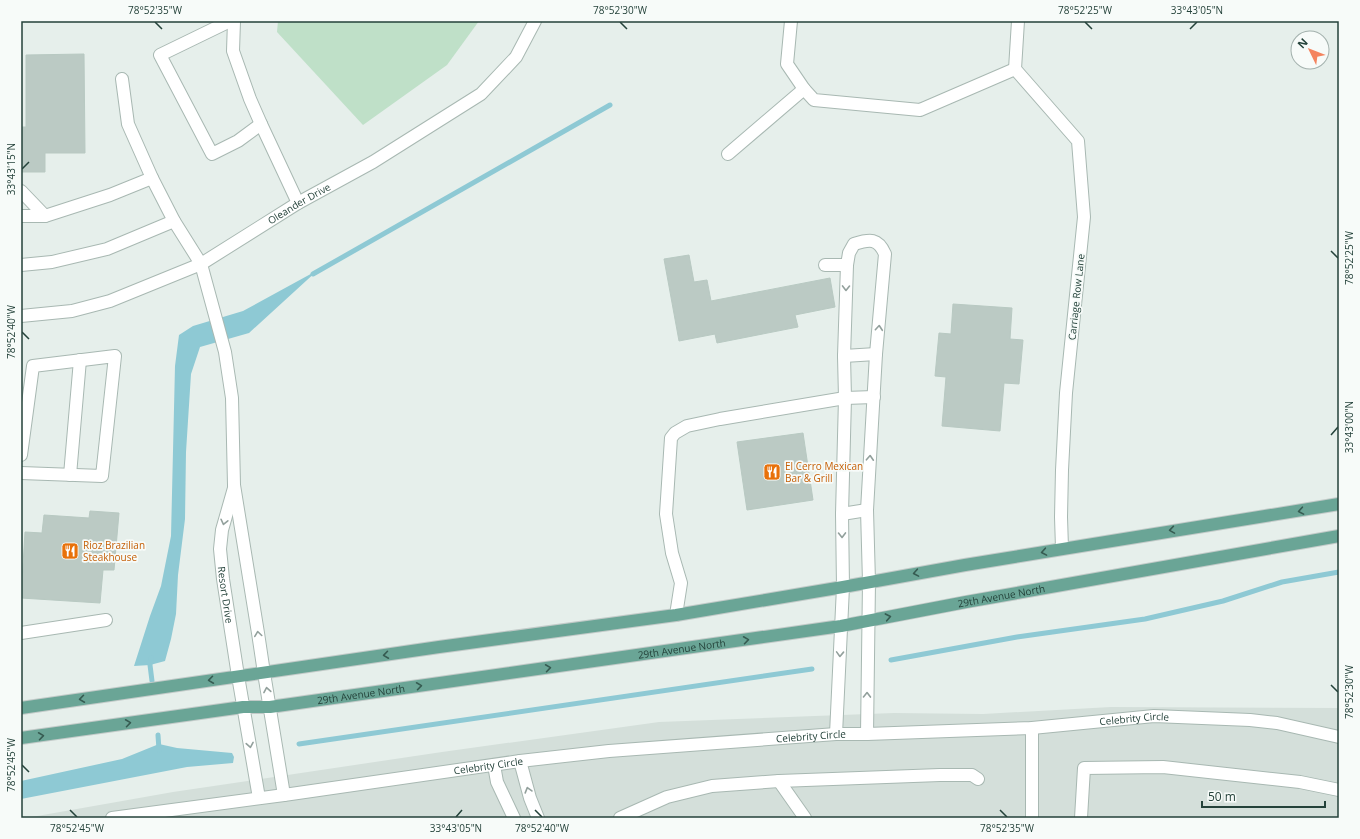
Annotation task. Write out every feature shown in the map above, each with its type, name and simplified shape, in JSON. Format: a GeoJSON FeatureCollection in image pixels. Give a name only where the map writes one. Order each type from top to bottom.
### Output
{"type":"FeatureCollection","features":[{"type":"Feature","properties":{"kind":"main road"},"geometry":{"type":"LineString","coordinates":[[21,708],[264,672],[676,615],[1062,548],[1339,504]]}},
{"type":"Feature","properties":{"kind":"main road","name":"29th Avenue North"},"geometry":{"type":"LineString","coordinates":[[21,738],[243,706],[270,707],[841,626],[966,602],[1339,536]]}},
{"type":"Feature","properties":{"kind":"street"},"geometry":{"type":"LineString","coordinates":[[230,21],[160,55],[212,154],[238,141],[261,124]]}},
{"type":"Feature","properties":{"kind":"street"},"geometry":{"type":"LineString","coordinates":[[234,21],[233,51],[261,124],[298,203]]}},
{"type":"Feature","properties":{"kind":"street","name":"Oleander Drive"},"geometry":{"type":"LineString","coordinates":[[21,316],[72,311],[110,301],[201,264],[298,203],[373,162],[481,94],[516,57],[535,21]]}},
{"type":"Feature","properties":{"kind":"street"},"geometry":{"type":"LineString","coordinates":[[791,21],[787,64],[804,89],[814,100],[920,110],[1015,69],[1018,21]]}},
{"type":"Feature","properties":{"kind":"street","name":"Carriage Row Lane"},"geometry":{"type":"LineString","coordinates":[[1015,69],[1078,141],[1084,217],[1066,393],[1062,470],[1062,548]]}},
{"type":"Feature","properties":{"kind":"street","name":"Resort Drive"},"geometry":{"type":"LineString","coordinates":[[122,78],[128,124],[152,178],[174,221],[201,264],[225,352],[232,398],[234,485],[270,707]]}},
{"type":"Feature","properties":{"kind":"street"},"geometry":{"type":"LineString","coordinates":[[728,154],[804,89]]}},
{"type":"Feature","properties":{"kind":"street"},"geometry":{"type":"LineString","coordinates":[[21,216],[45,216],[110,195],[152,178]]}},
{"type":"Feature","properties":{"kind":"street"},"geometry":{"type":"LineString","coordinates":[[21,191],[45,216]]}},
{"type":"Feature","properties":{"kind":"street"},"geometry":{"type":"LineString","coordinates":[[21,265],[52,262],[107,249],[174,221]]}},
{"type":"Feature","properties":{"kind":"street"},"geometry":{"type":"LineString","coordinates":[[836,734],[843,587],[842,514],[847,265],[849,253],[854,244],[865,240],[874,241],[881,245],[885,254],[876,354],[867,510],[869,582],[867,734]]}},
{"type":"Feature","properties":{"kind":"street"},"geometry":{"type":"LineString","coordinates":[[825,265],[847,265]]}},
{"type":"Feature","properties":{"kind":"street"},"geometry":{"type":"LineString","coordinates":[[844,356],[876,354]]}},
{"type":"Feature","properties":{"kind":"street"},"geometry":{"type":"LineString","coordinates":[[21,455],[33,366],[115,356],[102,476],[21,473]]}},
{"type":"Feature","properties":{"kind":"street"},"geometry":{"type":"LineString","coordinates":[[70,475],[80,360]]}},
{"type":"Feature","properties":{"kind":"street"},"geometry":{"type":"LineString","coordinates":[[676,615],[681,584],[672,553],[666,514],[672,438],[675,433],[687,426],[720,418],[845,398],[874,397]]}},
{"type":"Feature","properties":{"kind":"street","name":"Resort Drive"},"geometry":{"type":"LineString","coordinates":[[234,485],[223,525],[220,549],[223,579],[243,706]]}},
{"type":"Feature","properties":{"kind":"street"},"geometry":{"type":"LineString","coordinates":[[842,514],[867,510]]}},
{"type":"Feature","properties":{"kind":"street"},"geometry":{"type":"LineString","coordinates":[[21,633],[106,620]]}},
{"type":"Feature","properties":{"kind":"street"},"geometry":{"type":"LineString","coordinates":[[243,706],[259,798]]}},
{"type":"Feature","properties":{"kind":"street"},"geometry":{"type":"LineString","coordinates":[[270,707],[284,795]]}},
{"type":"Feature","properties":{"kind":"street","name":"Celebrity Circle"},"geometry":{"type":"LineString","coordinates":[[112,818],[520,761],[609,751],[836,734],[1032,728],[1154,716],[1250,720],[1277,723],[1339,737]]}},
{"type":"Feature","properties":{"kind":"street"},"geometry":{"type":"LineString","coordinates":[[1032,728],[1032,818]]}},
{"type":"Feature","properties":{"kind":"street"},"geometry":{"type":"LineString","coordinates":[[520,761],[530,798],[538,818]]}},
{"type":"Feature","properties":{"kind":"street"},"geometry":{"type":"LineString","coordinates":[[494,765],[497,782],[514,818]]}},
{"type":"Feature","properties":{"kind":"street"},"geometry":{"type":"LineString","coordinates":[[1081,818],[1084,768],[1163,767],[1300,782],[1339,790]]}},
{"type":"Feature","properties":{"kind":"street"},"geometry":{"type":"LineString","coordinates":[[620,818],[667,797],[712,786],[779,781],[940,775],[972,775],[978,779]]}},
{"type":"Feature","properties":{"kind":"street"},"geometry":{"type":"LineString","coordinates":[[779,781],[805,818]]}},
{"type":"Feature","properties":{"kind":"shaded area"},"geometry":{"type":"Polygon","coordinates":[[[1111,707],[1339,708],[1339,818],[26,818],[173,792],[442,752],[659,722],[894,713],[983,714],[1111,707]]]}},
{"type":"Feature","properties":{"kind":"green space"},"geometry":{"type":"Polygon","coordinates":[[[278,21],[479,21],[447,65],[363,125],[277,32],[278,21]]]}},
{"type":"Feature","properties":{"kind":"water"},"geometry":{"type":"Polygon","coordinates":[[[318,270],[249,333],[200,347],[191,374],[186,452],[185,519],[178,575],[176,614],[171,639],[165,661],[150,665],[134,666],[161,586],[171,536],[175,366],[179,335],[193,326],[243,311],[318,270]]]}},
{"type":"Feature","properties":{"kind":"water"},"geometry":{"type":"Polygon","coordinates":[[[159,744],[177,748],[232,753],[234,757],[233,763],[187,767],[21,799],[21,781],[122,759],[159,744]]]}},
{"type":"Feature","properties":{"kind":"building"},"geometry":{"type":"Polygon","coordinates":[[[84,54],[85,153],[45,153],[45,172],[21,172],[21,127],[26,127],[26,55],[84,54]]]}},
{"type":"Feature","properties":{"kind":"building"},"geometry":{"type":"Polygon","coordinates":[[[689,255],[694,282],[707,280],[711,301],[830,278],[835,307],[795,315],[798,327],[717,343],[715,334],[679,341],[664,259],[689,255]]]}},
{"type":"Feature","properties":{"kind":"building"},"geometry":{"type":"Polygon","coordinates":[[[953,304],[1012,308],[1010,339],[1023,340],[1019,384],[1004,383],[1000,431],[942,426],[946,377],[935,376],[939,333],[951,334],[953,304]]]}},
{"type":"Feature","properties":{"kind":"building"},"geometry":{"type":"Polygon","coordinates":[[[803,433],[813,500],[747,510],[737,442],[803,433]]]}},
{"type":"Feature","properties":{"kind":"building","name":"Rioz Brazilian Steakhouse"},"geometry":{"type":"Polygon","coordinates":[[[90,511],[119,513],[114,570],[103,570],[100,603],[21,598],[25,532],[42,533],[44,515],[89,518],[90,511]]]}},
{"type":"Feature","properties":{"kind":"waterway"},"geometry":{"type":"LineString","coordinates":[[313,274],[610,105]]}},
{"type":"Feature","properties":{"kind":"waterway"},"geometry":{"type":"LineString","coordinates":[[891,660],[1017,637],[1145,619],[1223,601],[1282,582],[1339,572]]}},
{"type":"Feature","properties":{"kind":"waterway"},"geometry":{"type":"LineString","coordinates":[[151,658],[150,665],[152,681]]}},
{"type":"Feature","properties":{"kind":"waterway"},"geometry":{"type":"LineString","coordinates":[[299,744],[812,669]]}},
{"type":"Feature","properties":{"kind":"waterway"},"geometry":{"type":"LineString","coordinates":[[158,735],[159,750]]}},
{"type":"Feature","properties":{"kind":"place","name":"El Cerro Mexican Bar & Grill"},"geometry":{"type":"Point","coordinates":[772,472]}},
{"type":"Feature","properties":{"kind":"place","name":"Rioz Brazilian Steakhouse"},"geometry":{"type":"Point","coordinates":[70,551]}}]}
